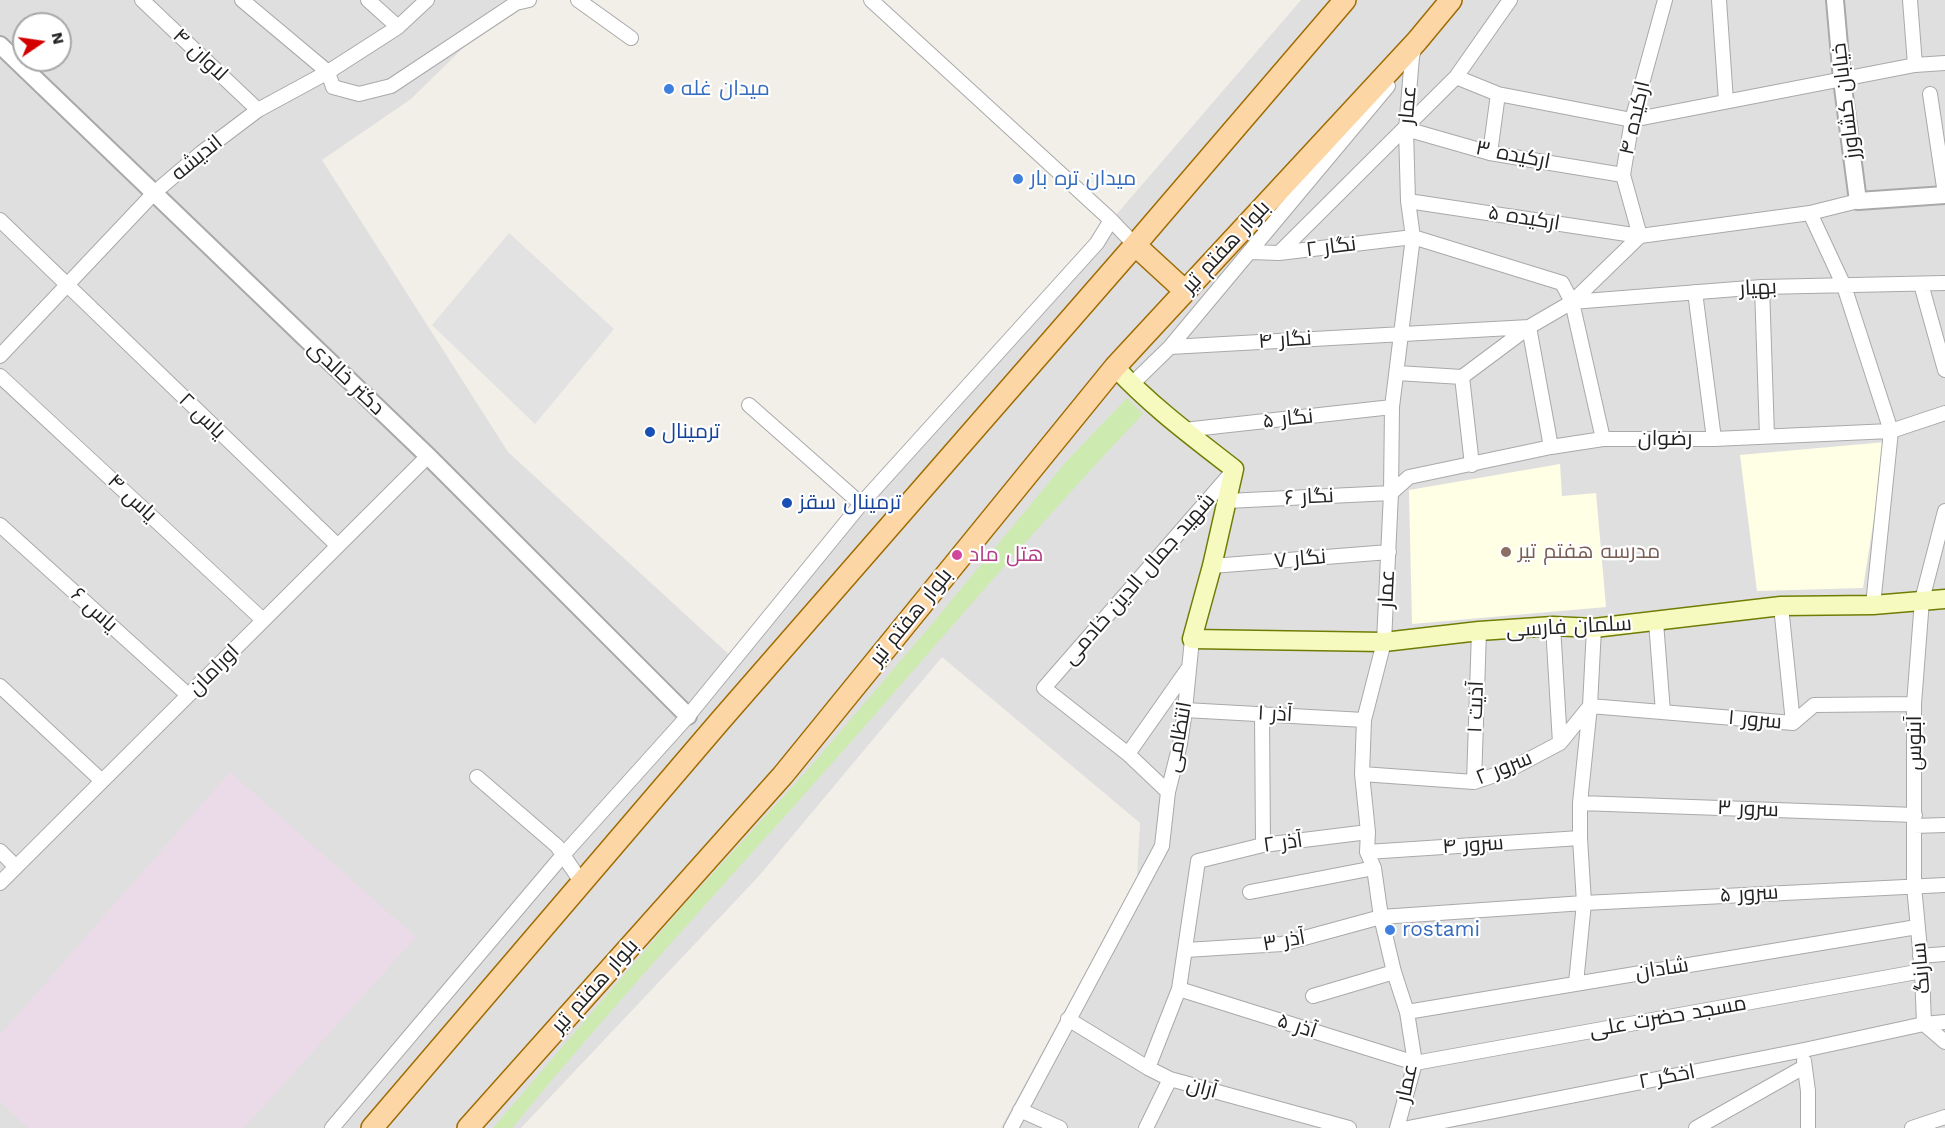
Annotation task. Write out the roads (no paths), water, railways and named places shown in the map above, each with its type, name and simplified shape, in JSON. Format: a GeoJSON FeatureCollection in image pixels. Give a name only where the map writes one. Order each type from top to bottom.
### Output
{"type":"FeatureCollection","features":[{"type":"Feature","properties":{"kind":"main road"},"geometry":{"type":"LineString","coordinates":[[372,1128],[720,721],[1345,0]]}},
{"type":"Feature","properties":{"kind":"main road","name":"بلوار هفتم تیر"},"geometry":{"type":"LineString","coordinates":[[468,1128],[783,775],[1115,367],[1414,49],[1451,0]]}},
{"type":"Feature","properties":{"kind":"main road"},"geometry":{"type":"LineString","coordinates":[[1135,245],[1185,291]]}},
{"type":"Feature","properties":{"kind":"main road"},"geometry":{"type":"LineString","coordinates":[[1115,367],[1131,385],[1234,469]]}},
{"type":"Feature","properties":{"kind":"main road","name":"انتظامی"},"geometry":{"type":"LineString","coordinates":[[1192,639],[1212,567],[1234,469]]}},
{"type":"Feature","properties":{"kind":"main road","name":"سلمان فارسی"},"geometry":{"type":"LineString","coordinates":[[1192,639],[1384,642],[1479,631],[1553,626],[1594,628],[1781,606],[1872,605],[1945,599]]}},
{"type":"Feature","properties":{"kind":"street","name":"لاوان ۴"},"geometry":{"type":"LineString","coordinates":[[142,0],[258,110]]}},
{"type":"Feature","properties":{"kind":"street"},"geometry":{"type":"LineString","coordinates":[[242,0],[328,72],[333,87],[359,94],[391,86],[516,3],[529,0]]}},
{"type":"Feature","properties":{"kind":"street"},"geometry":{"type":"LineString","coordinates":[[368,0],[398,27]]}},
{"type":"Feature","properties":{"kind":"street","name":"اندیشه"},"geometry":{"type":"LineString","coordinates":[[0,356],[154,193],[201,153],[258,110],[328,72],[398,27],[427,0]]}},
{"type":"Feature","properties":{"kind":"street"},"geometry":{"type":"LineString","coordinates":[[578,0],[631,38]]}},
{"type":"Feature","properties":{"kind":"street"},"geometry":{"type":"LineString","coordinates":[[872,0],[1111,220],[1135,245]]}},
{"type":"Feature","properties":{"kind":"street"},"geometry":{"type":"LineString","coordinates":[[1279,253],[1456,77],[1509,1],[1523,0]]}},
{"type":"Feature","properties":{"kind":"street","name":"ارکیده ۴"},"geometry":{"type":"LineString","coordinates":[[1640,236],[1623,175],[1632,120],[1665,0]]}},
{"type":"Feature","properties":{"kind":"street"},"geometry":{"type":"LineString","coordinates":[[1719,0],[1726,100]]}},
{"type":"Feature","properties":{"kind":"street","name":"خیابان کشاورز"},"geometry":{"type":"LineString","coordinates":[[1834,0],[1858,201]]}},
{"type":"Feature","properties":{"kind":"street"},"geometry":{"type":"LineString","coordinates":[[1910,0],[1916,65]]}},
{"type":"Feature","properties":{"kind":"street","name":"دکتر خالدی"},"geometry":{"type":"LineString","coordinates":[[0,45],[428,456],[688,716]]}},
{"type":"Feature","properties":{"kind":"street"},"geometry":{"type":"LineString","coordinates":[[1131,385],[1170,347],[1414,49]]}},
{"type":"Feature","properties":{"kind":"street","name":"عمار"},"geometry":{"type":"LineString","coordinates":[[1397,1128],[1415,1064],[1407,1012],[1394,972],[1381,917],[1374,868],[1367,852],[1368,832],[1362,774],[1364,720],[1384,642],[1389,552],[1392,407],[1413,237],[1408,201],[1406,129],[1414,49]]}},
{"type":"Feature","properties":{"kind":"street"},"geometry":{"type":"LineString","coordinates":[[1456,77],[1498,94],[1632,120],[1916,65],[1945,63]]}},
{"type":"Feature","properties":{"kind":"street"},"geometry":{"type":"LineString","coordinates":[[1490,153],[1498,94]]}},
{"type":"Feature","properties":{"kind":"street"},"geometry":{"type":"LineString","coordinates":[[1858,201],[1945,194],[1930,94]]}},
{"type":"Feature","properties":{"kind":"street","name":"ارکیده ۳"},"geometry":{"type":"LineString","coordinates":[[1406,129],[1490,153],[1623,175]]}},
{"type":"Feature","properties":{"kind":"street","name":"ارکیده ۵"},"geometry":{"type":"LineString","coordinates":[[1408,201],[1640,236],[1809,213],[1858,201]]}},
{"type":"Feature","properties":{"kind":"street"},"geometry":{"type":"LineString","coordinates":[[1809,213],[1844,286],[1892,431],[1872,605]]}},
{"type":"Feature","properties":{"kind":"street","name":"یاس ۲"},"geometry":{"type":"LineString","coordinates":[[0,220],[338,546]]}},
{"type":"Feature","properties":{"kind":"street"},"geometry":{"type":"LineString","coordinates":[[332,1128],[563,855],[688,716],[861,504],[1097,243],[1111,220]]}},
{"type":"Feature","properties":{"kind":"street"},"geometry":{"type":"LineString","coordinates":[[1396,373],[1462,377],[1529,327],[1572,302],[1640,236]]}},
{"type":"Feature","properties":{"kind":"street"},"geometry":{"type":"LineString","coordinates":[[1413,237],[1562,283],[1572,302],[1603,439]]}},
{"type":"Feature","properties":{"kind":"street","name":"نگار ۲"},"geometry":{"type":"LineString","coordinates":[[1250,252],[1279,253],[1413,237]]}},
{"type":"Feature","properties":{"kind":"street","name":"بهیار"},"geometry":{"type":"LineString","coordinates":[[1572,302],[1762,287],[1945,283]]}},
{"type":"Feature","properties":{"kind":"street"},"geometry":{"type":"LineString","coordinates":[[1921,284],[1945,370]]}},
{"type":"Feature","properties":{"kind":"street"},"geometry":{"type":"LineString","coordinates":[[1762,287],[1767,436]]}},
{"type":"Feature","properties":{"kind":"street"},"geometry":{"type":"LineString","coordinates":[[1695,292],[1714,439]]}},
{"type":"Feature","properties":{"kind":"street"},"geometry":{"type":"LineString","coordinates":[[1529,327],[1551,447]]}},
{"type":"Feature","properties":{"kind":"street","name":"نگار ۴"},"geometry":{"type":"LineString","coordinates":[[1170,347],[1529,327]]}},
{"type":"Feature","properties":{"kind":"street","name":"یاس ۴"},"geometry":{"type":"LineString","coordinates":[[0,376],[263,620]]}},
{"type":"Feature","properties":{"kind":"street"},"geometry":{"type":"LineString","coordinates":[[1462,377],[1472,465]]}},
{"type":"Feature","properties":{"kind":"street"},"geometry":{"type":"LineString","coordinates":[[749,405],[861,504]]}},
{"type":"Feature","properties":{"kind":"street","name":"نگار ۵"},"geometry":{"type":"LineString","coordinates":[[1184,430],[1392,407]]}},
{"type":"Feature","properties":{"kind":"street","name":"رضوان"},"geometry":{"type":"LineString","coordinates":[[1391,493],[1409,477],[1551,447],[1603,439],[1714,439],[1892,431],[1945,413]]}},
{"type":"Feature","properties":{"kind":"street","name":"اورامان"},"geometry":{"type":"LineString","coordinates":[[0,883],[428,456]]}},
{"type":"Feature","properties":{"kind":"street","name":"شهید جمال الدین خادمی"},"geometry":{"type":"LineString","coordinates":[[1128,754],[1044,688],[1234,469]]}},
{"type":"Feature","properties":{"kind":"street","name":"نگار ۶"},"geometry":{"type":"LineString","coordinates":[[1227,501],[1391,493]]}},
{"type":"Feature","properties":{"kind":"street","name":"آبنوس"},"geometry":{"type":"LineString","coordinates":[[1914,886],[1914,704],[1922,600],[1945,511]]}},
{"type":"Feature","properties":{"kind":"street","name":"یاس ۶"},"geometry":{"type":"LineString","coordinates":[[0,525],[188,695]]}},
{"type":"Feature","properties":{"kind":"street","name":"نگار ۷"},"geometry":{"type":"LineString","coordinates":[[1212,567],[1389,552]]}},
{"type":"Feature","properties":{"kind":"street"},"geometry":{"type":"LineString","coordinates":[[1781,606],[1793,723]]}},
{"type":"Feature","properties":{"kind":"street"},"geometry":{"type":"LineString","coordinates":[[1656,622],[1663,712]]}},
{"type":"Feature","properties":{"kind":"street"},"geometry":{"type":"LineString","coordinates":[[1553,626],[1560,743]]}},
{"type":"Feature","properties":{"kind":"street"},"geometry":{"type":"LineString","coordinates":[[1576,983],[1584,903],[1580,802],[1590,706],[1594,628]]}},
{"type":"Feature","properties":{"kind":"street","name":"آذیت ۱"},"geometry":{"type":"LineString","coordinates":[[1474,782],[1479,631]]}},
{"type":"Feature","properties":{"kind":"street","name":"انتظامی"},"geometry":{"type":"LineString","coordinates":[[1011,1128],[1162,846],[1168,792],[1180,744],[1185,710],[1192,639]]}},
{"type":"Feature","properties":{"kind":"street"},"geometry":{"type":"LineString","coordinates":[[1168,792],[1128,754],[1188,669]]}},
{"type":"Feature","properties":{"kind":"street"},"geometry":{"type":"LineString","coordinates":[[0,686],[102,781]]}},
{"type":"Feature","properties":{"kind":"street","name":"سرور ۱"},"geometry":{"type":"LineString","coordinates":[[1590,706],[1793,723],[1814,705],[1914,704]]}},
{"type":"Feature","properties":{"kind":"street","name":"سرور ۲"},"geometry":{"type":"LineString","coordinates":[[1362,774],[1474,782],[1507,771],[1560,743],[1590,706]]}},
{"type":"Feature","properties":{"kind":"street","name":"آذر ۱"},"geometry":{"type":"LineString","coordinates":[[1185,710],[1364,720]]}},
{"type":"Feature","properties":{"kind":"street"},"geometry":{"type":"LineString","coordinates":[[1262,713],[1263,845]]}},
{"type":"Feature","properties":{"kind":"street"},"geometry":{"type":"LineString","coordinates":[[477,777],[557,846],[582,883]]}},
{"type":"Feature","properties":{"kind":"street","name":"سرور ۳"},"geometry":{"type":"LineString","coordinates":[[1580,802],[1915,821],[1945,825]]}},
{"type":"Feature","properties":{"kind":"street","name":"آذر ۲"},"geometry":{"type":"LineString","coordinates":[[1186,946],[1198,861],[1263,845],[1368,832]]}},
{"type":"Feature","properties":{"kind":"street","name":"سرور ۴"},"geometry":{"type":"LineString","coordinates":[[1367,852],[1580,838]]}},
{"type":"Feature","properties":{"kind":"street"},"geometry":{"type":"LineString","coordinates":[[0,851],[16,867]]}},
{"type":"Feature","properties":{"kind":"street"},"geometry":{"type":"LineString","coordinates":[[1250,892],[1374,868]]}},
{"type":"Feature","properties":{"kind":"street","name":"سرور ۵"},"geometry":{"type":"LineString","coordinates":[[1381,917],[1584,903],[1945,885]]}},
{"type":"Feature","properties":{"kind":"street","name":"سارنگ"},"geometry":{"type":"LineString","coordinates":[[1914,886],[1922,971],[1924,1024],[1945,1042]]}},
{"type":"Feature","properties":{"kind":"street","name":"آذر ۳"},"geometry":{"type":"LineString","coordinates":[[1186,946],[1282,944],[1381,917]]}},
{"type":"Feature","properties":{"kind":"street","name":"شادان"},"geometry":{"type":"LineString","coordinates":[[1407,1012],[1917,927]]}},
{"type":"Feature","properties":{"kind":"street"},"geometry":{"type":"LineString","coordinates":[[1148,1068],[1179,989],[1186,946]]}},
{"type":"Feature","properties":{"kind":"street"},"geometry":{"type":"LineString","coordinates":[[1920,956],[1945,954]]}},
{"type":"Feature","properties":{"kind":"street","name":"مسجد حضرت علی"},"geometry":{"type":"LineString","coordinates":[[1415,1064],[1922,971]]}},
{"type":"Feature","properties":{"kind":"street"},"geometry":{"type":"LineString","coordinates":[[1313,996],[1394,972]]}},
{"type":"Feature","properties":{"kind":"street","name":"آذر ۵"},"geometry":{"type":"LineString","coordinates":[[1179,989],[1415,1064]]}},
{"type":"Feature","properties":{"kind":"street","name":"آران"},"geometry":{"type":"LineString","coordinates":[[1068,1019],[1170,1079],[1349,1128]]}},
{"type":"Feature","properties":{"kind":"street","name":"اخگر ۲"},"geometry":{"type":"LineString","coordinates":[[1408,1128],[1924,1024],[1945,1022]]}},
{"type":"Feature","properties":{"kind":"street"},"geometry":{"type":"LineString","coordinates":[[1804,1050],[1808,1091],[1808,1128]]}},
{"type":"Feature","properties":{"kind":"street"},"geometry":{"type":"LineString","coordinates":[[1696,1128],[1804,1067]]}},
{"type":"Feature","properties":{"kind":"street"},"geometry":{"type":"LineString","coordinates":[[1146,1128],[1170,1079]]}},
{"type":"Feature","properties":{"kind":"street"},"geometry":{"type":"LineString","coordinates":[[1020,1110],[1060,1128]]}},
{"type":"Feature","properties":{"kind":"street"},"geometry":{"type":"LineString","coordinates":[[1912,1128],[1945,1117]]}},
{"type":"Feature","properties":{"kind":"place","name":"میدان غله"},"geometry":{"type":"Point","coordinates":[669,89]}},
{"type":"Feature","properties":{"kind":"place","name":"میدان تره بار"},"geometry":{"type":"Point","coordinates":[1018,179]}},
{"type":"Feature","properties":{"kind":"place","name":"ترمینال"},"geometry":{"type":"Point","coordinates":[650,432]}},
{"type":"Feature","properties":{"kind":"place","name":"ترمینال سقز"},"geometry":{"type":"Point","coordinates":[787,503]}},
{"type":"Feature","properties":{"kind":"place","name":"مدرسه هفتم تیر"},"geometry":{"type":"Point","coordinates":[1506,552]}},
{"type":"Feature","properties":{"kind":"place","name":"هتل ماد"},"geometry":{"type":"Point","coordinates":[957,555]}},
{"type":"Feature","properties":{"kind":"place","name":"rostami"},"geometry":{"type":"Point","coordinates":[1390,930]}}]}
